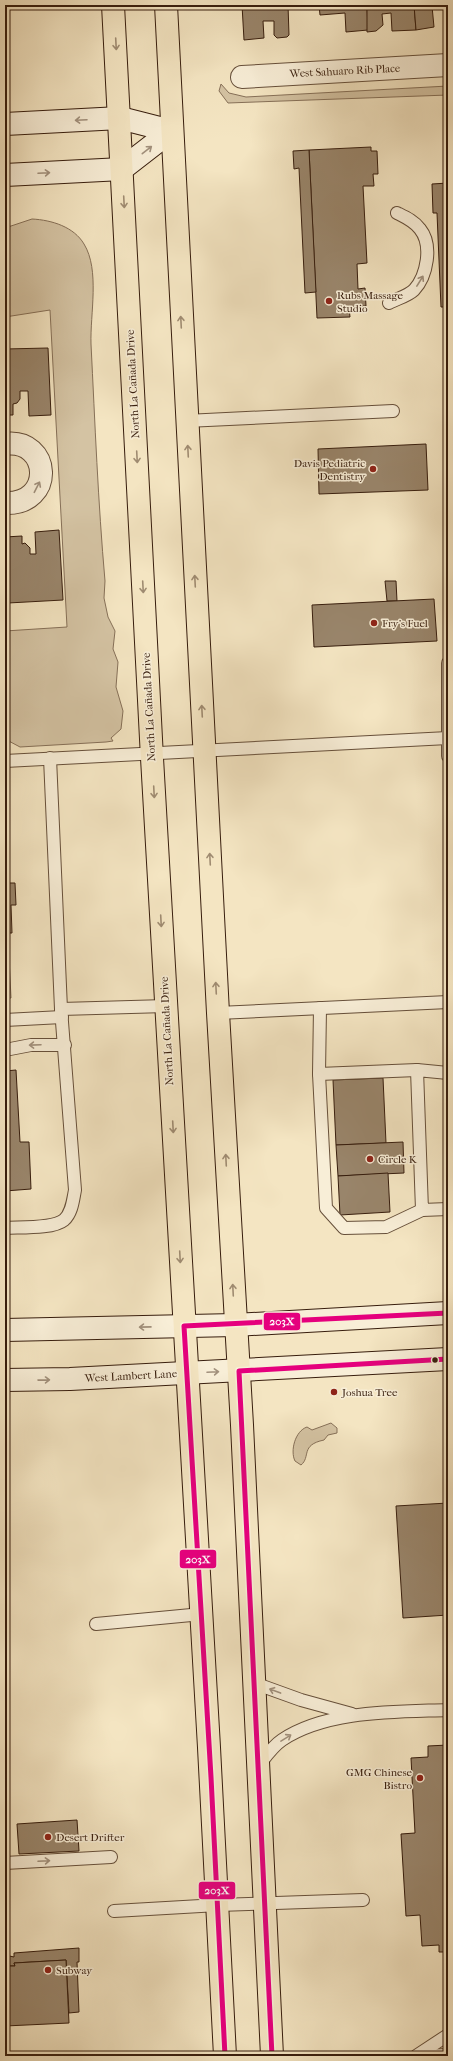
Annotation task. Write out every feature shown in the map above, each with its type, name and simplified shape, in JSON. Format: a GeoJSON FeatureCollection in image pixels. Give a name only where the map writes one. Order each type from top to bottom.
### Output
{"type":"FeatureCollection","features":[{"type":"Feature","properties":{"kind":"main road","name":"North La Cañada Drive"},"geometry":{"type":"LineString","coordinates":[[113,5],[152,753],[184,1326],[202,1614],[225,2056]]}},
{"type":"Feature","properties":{"kind":"main road"},"geometry":{"type":"LineString","coordinates":[[166,5],[186,421],[235,1324],[239,1371],[272,2056]]}},
{"type":"Feature","properties":{"kind":"main road","name":"West Sahuaro Rib Place"},"geometry":{"type":"LineString","coordinates":[[242,77],[448,65]]}},
{"type":"Feature","properties":{"kind":"main road"},"geometry":{"type":"LineString","coordinates":[[5,124],[120,118],[171,131]]}},
{"type":"Feature","properties":{"kind":"main road"},"geometry":{"type":"LineString","coordinates":[[5,175],[122,169],[171,131]]}},
{"type":"Feature","properties":{"kind":"main road"},"geometry":{"type":"LineString","coordinates":[[5,444],[13,443],[23,445],[31,450],[38,458],[42,477],[39,487],[33,495],[25,500],[15,503],[5,503]]}},
{"type":"Feature","properties":{"kind":"main road"},"geometry":{"type":"LineString","coordinates":[[5,1330],[184,1326],[448,1313]]}},
{"type":"Feature","properties":{"kind":"main road","name":"West Lambert Lane"},"geometry":{"type":"LineString","coordinates":[[5,1380],[70,1379],[239,1371],[448,1359]]}},
{"type":"Feature","properties":{"kind":"lane"},"geometry":{"type":"LineString","coordinates":[[389,303],[413,291],[427,268],[425,242],[421,230],[410,220],[397,213]]}},
{"type":"Feature","properties":{"kind":"lane"},"geometry":{"type":"LineString","coordinates":[[186,421],[393,410]]}},
{"type":"Feature","properties":{"kind":"lane"},"geometry":{"type":"LineString","coordinates":[[448,663],[448,756]]}},
{"type":"Feature","properties":{"kind":"lane"},"geometry":{"type":"LineString","coordinates":[[5,761],[448,738]]}},
{"type":"Feature","properties":{"kind":"lane"},"geometry":{"type":"LineString","coordinates":[[5,1228],[52,1225],[64,1220],[72,1205],[75,1190],[62,1013],[50,758]]}},
{"type":"Feature","properties":{"kind":"lane"},"geometry":{"type":"LineString","coordinates":[[218,1013],[448,1002]]}},
{"type":"Feature","properties":{"kind":"lane"},"geometry":{"type":"LineString","coordinates":[[5,1020],[62,1013],[166,1006]]}},
{"type":"Feature","properties":{"kind":"lane"},"geometry":{"type":"LineString","coordinates":[[320,1008],[319,1074],[326,1208],[344,1228],[386,1227],[422,1210],[448,1209]]}},
{"type":"Feature","properties":{"kind":"lane"},"geometry":{"type":"LineString","coordinates":[[5,1050],[31,1045],[65,1045]]}},
{"type":"Feature","properties":{"kind":"lane"},"geometry":{"type":"LineString","coordinates":[[319,1074],[416,1070],[448,1073]]}},
{"type":"Feature","properties":{"kind":"lane"},"geometry":{"type":"LineString","coordinates":[[416,1070],[422,1210]]}},
{"type":"Feature","properties":{"kind":"lane"},"geometry":{"type":"LineString","coordinates":[[96,1624],[202,1614]]}},
{"type":"Feature","properties":{"kind":"lane"},"geometry":{"type":"LineString","coordinates":[[254,1683],[300,1700],[352,1714]]}},
{"type":"Feature","properties":{"kind":"lane"},"geometry":{"type":"LineString","coordinates":[[259,1766],[268,1753],[280,1741],[296,1732],[352,1714],[448,1710]]}},
{"type":"Feature","properties":{"kind":"lane"},"geometry":{"type":"LineString","coordinates":[[5,1863],[111,1857]]}},
{"type":"Feature","properties":{"kind":"lane"},"geometry":{"type":"LineString","coordinates":[[114,1911],[218,1905],[363,1900]]}},
{"type":"Feature","properties":{"kind":"lane"},"geometry":{"type":"LineString","coordinates":[[417,2056],[448,2035]]}},
{"type":"Feature","properties":{"kind":"lane"},"geometry":{"type":"LineString","coordinates":[[417,2056],[448,2055]]}},
{"type":"Feature","properties":{"kind":"shaded area"},"geometry":{"type":"Polygon","coordinates":[[[221,84],[229,93],[246,97],[448,86],[448,95],[228,103],[219,91],[221,84]]]}},
{"type":"Feature","properties":{"kind":"shaded area"},"geometry":{"type":"Polygon","coordinates":[[[32,219],[55,223],[74,233],[84,244],[92,266],[93,292],[91,344],[105,581],[104,598],[108,617],[115,631],[113,649],[118,662],[116,687],[123,711],[121,729],[111,738],[113,741],[20,747],[5,739],[5,631],[67,627],[50,310],[5,317],[5,228],[32,219]]]}},
{"type":"Feature","properties":{"kind":"shaded area"},"geometry":{"type":"Polygon","coordinates":[[[5,938],[8,938],[11,998],[5,998],[5,938]]]}},
{"type":"Feature","properties":{"kind":"shaded area"},"geometry":{"type":"Polygon","coordinates":[[[331,1423],[337,1428],[337,1433],[328,1435],[324,1440],[312,1445],[307,1451],[304,1462],[301,1465],[295,1461],[293,1447],[299,1433],[307,1427],[312,1430],[331,1423]]]}},
{"type":"Feature","properties":{"kind":"building"},"geometry":{"type":"Polygon","coordinates":[[[242,5],[288,5],[289,35],[287,37],[277,38],[274,35],[274,21],[263,21],[264,38],[244,40],[242,5]]]}},
{"type":"Feature","properties":{"kind":"building"},"geometry":{"type":"Polygon","coordinates":[[[319,5],[367,5],[368,30],[346,32],[345,13],[320,15],[319,5]]]}},
{"type":"Feature","properties":{"kind":"building"},"geometry":{"type":"Polygon","coordinates":[[[367,5],[414,5],[416,30],[392,31],[391,13],[382,14],[383,25],[376,31],[367,32],[367,5]]]}},
{"type":"Feature","properties":{"kind":"building"},"geometry":{"type":"Polygon","coordinates":[[[414,5],[448,5],[432,6],[434,27],[416,30],[414,5]]]}},
{"type":"Feature","properties":{"kind":"building"},"geometry":{"type":"Polygon","coordinates":[[[371,147],[371,151],[377,151],[378,174],[373,174],[374,186],[363,186],[367,263],[357,264],[358,289],[365,288],[366,306],[349,307],[350,317],[317,318],[309,150],[371,147]]]}},
{"type":"Feature","properties":{"kind":"building"},"geometry":{"type":"Polygon","coordinates":[[[309,150],[316,292],[305,293],[299,168],[294,169],[293,151],[309,150]]]}},
{"type":"Feature","properties":{"kind":"building"},"geometry":{"type":"Polygon","coordinates":[[[448,183],[448,340],[446,307],[441,307],[437,213],[433,213],[432,184],[448,183]]]}},
{"type":"Feature","properties":{"kind":"building"},"geometry":{"type":"Polygon","coordinates":[[[48,348],[51,415],[29,416],[28,391],[20,391],[20,399],[17,403],[13,404],[13,415],[5,415],[5,349],[48,348]]]}},
{"type":"Feature","properties":{"kind":"building","name":"Davis Pediatric Dentistry"},"geometry":{"type":"Polygon","coordinates":[[[426,444],[428,490],[319,494],[318,449],[426,444]]]}},
{"type":"Feature","properties":{"kind":"building"},"geometry":{"type":"Polygon","coordinates":[[[59,530],[63,600],[8,603],[5,537],[22,536],[22,544],[25,543],[30,548],[30,554],[36,554],[35,532],[59,530]]]}},
{"type":"Feature","properties":{"kind":"building"},"geometry":{"type":"Polygon","coordinates":[[[385,581],[396,581],[397,601],[387,601],[385,581]]]}},
{"type":"Feature","properties":{"kind":"building"},"geometry":{"type":"Polygon","coordinates":[[[434,599],[437,641],[314,647],[312,605],[434,599]]]}},
{"type":"Feature","properties":{"kind":"building"},"geometry":{"type":"Polygon","coordinates":[[[5,809],[7,809],[9,883],[15,883],[16,905],[11,905],[12,933],[5,933],[5,809]]]}},
{"type":"Feature","properties":{"kind":"building"},"geometry":{"type":"Polygon","coordinates":[[[16,1070],[20,1142],[29,1142],[31,1189],[5,1191],[5,1071],[16,1070]]]}},
{"type":"Feature","properties":{"kind":"building"},"geometry":{"type":"Polygon","coordinates":[[[383,1078],[386,1143],[336,1145],[333,1080],[383,1078]]]}},
{"type":"Feature","properties":{"kind":"building","name":"Circle K"},"geometry":{"type":"Polygon","coordinates":[[[403,1142],[404,1173],[338,1176],[336,1145],[403,1142]]]}},
{"type":"Feature","properties":{"kind":"building"},"geometry":{"type":"Polygon","coordinates":[[[388,1173],[390,1212],[340,1215],[338,1176],[388,1173]]]}},
{"type":"Feature","properties":{"kind":"building"},"geometry":{"type":"Polygon","coordinates":[[[448,1503],[448,1615],[403,1618],[396,1506],[448,1503]]]}},
{"type":"Feature","properties":{"kind":"building"},"geometry":{"type":"Polygon","coordinates":[[[448,1745],[448,1952],[439,1952],[439,1945],[422,1946],[420,1915],[406,1916],[401,1834],[415,1833],[411,1758],[428,1757],[428,1746],[448,1745]]]}},
{"type":"Feature","properties":{"kind":"building","name":"Desert Drifter"},"geometry":{"type":"Polygon","coordinates":[[[77,1820],[79,1851],[19,1854],[17,1824],[77,1820]]]}},
{"type":"Feature","properties":{"kind":"building"},"geometry":{"type":"Polygon","coordinates":[[[79,1948],[79,1962],[77,1962],[79,2012],[69,2013],[66,1960],[14,1963],[15,1966],[5,1966],[5,1955],[14,1957],[14,1953],[79,1948]]]}},
{"type":"Feature","properties":{"kind":"building"},"geometry":{"type":"Polygon","coordinates":[[[66,1960],[69,2023],[5,2026],[5,1966],[15,1966],[14,1963],[66,1960]]]}},
{"type":"Feature","properties":{"kind":"transit line","name":"203X"},"geometry":{"type":"LineString","coordinates":[[225,2056],[211,1777],[184,1326],[448,1313]]}},
{"type":"Feature","properties":{"kind":"transit line","name":"203X"},"geometry":{"type":"LineString","coordinates":[[272,2056],[239,1371],[448,1359]]}},
{"type":"Feature","properties":{"kind":"place","name":"Rubs Massage Studio"},"geometry":{"type":"Point","coordinates":[329,301]}},
{"type":"Feature","properties":{"kind":"place","name":"Davis Pediatric Dentistry"},"geometry":{"type":"Point","coordinates":[373,469]}},
{"type":"Feature","properties":{"kind":"place","name":"Fry's Fuel"},"geometry":{"type":"Point","coordinates":[374,623]}},
{"type":"Feature","properties":{"kind":"place","name":"Circle K"},"geometry":{"type":"Point","coordinates":[370,1159]}},
{"type":"Feature","properties":{"kind":"place","name":"Joshua Tree"},"geometry":{"type":"Point","coordinates":[334,1392]}},
{"type":"Feature","properties":{"kind":"place","name":"GMG Chinese Bistro"},"geometry":{"type":"Point","coordinates":[420,1778]}},
{"type":"Feature","properties":{"kind":"place","name":"Desert Drifter"},"geometry":{"type":"Point","coordinates":[48,1837]}},
{"type":"Feature","properties":{"kind":"place","name":"Subway"},"geometry":{"type":"Point","coordinates":[48,1970]}}]}
